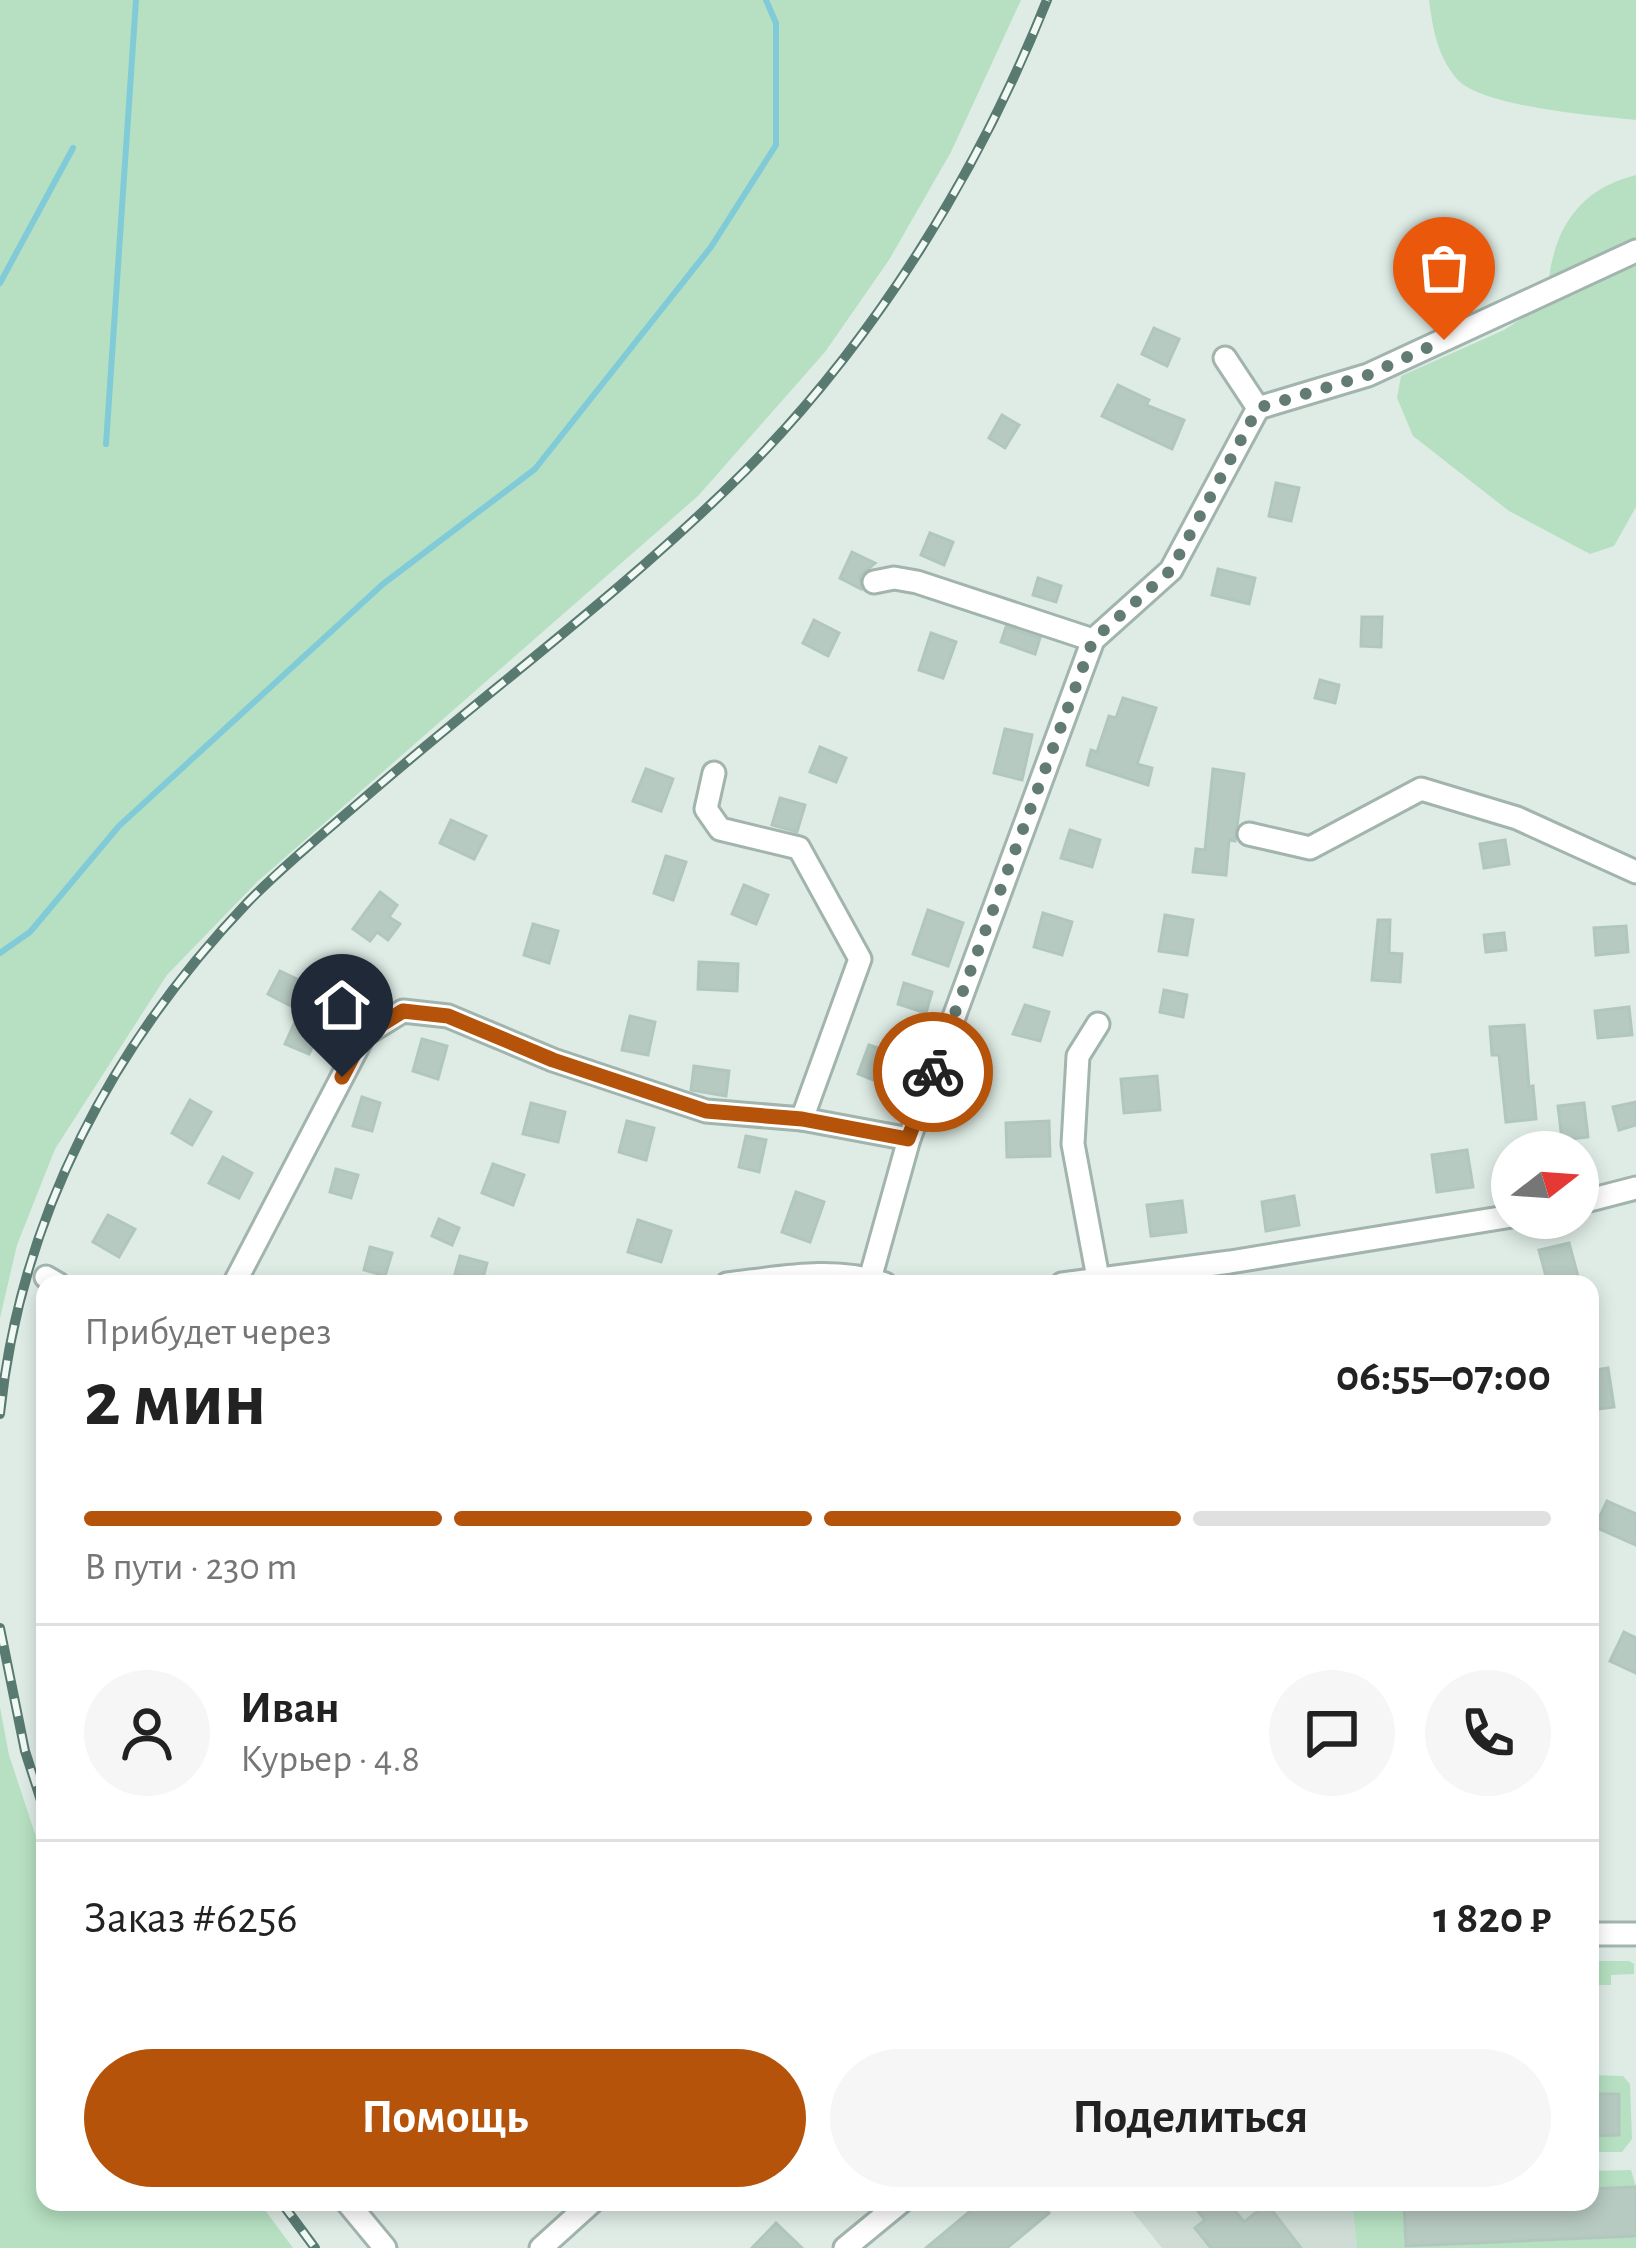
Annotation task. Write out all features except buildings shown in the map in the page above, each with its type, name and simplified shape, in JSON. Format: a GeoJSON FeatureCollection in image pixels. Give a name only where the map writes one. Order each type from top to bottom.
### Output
{"type":"FeatureCollection","features":[{"type":"Feature","properties":{"kind":"street"},"geometry":{"type":"LineString","coordinates":[[879,1275],[908,1139],[1093,640],[1171,570],[1258,408],[1368,375],[1636,251]]}},
{"type":"Feature","properties":{"kind":"street"},"geometry":{"type":"LineString","coordinates":[[1225,358],[1258,408]]}},
{"type":"Feature","properties":{"kind":"street"},"geometry":{"type":"LineString","coordinates":[[874,582],[894,578],[916,582],[1093,640]]}},
{"type":"Feature","properties":{"kind":"street"},"geometry":{"type":"LineString","coordinates":[[714,773],[706,809],[720,829],[800,848],[860,959],[802,1119]]}},
{"type":"Feature","properties":{"kind":"street"},"geometry":{"type":"LineString","coordinates":[[1249,834],[1310,848],[1421,789],[1517,818],[1636,872]]}},
{"type":"Feature","properties":{"kind":"street"},"geometry":{"type":"LineString","coordinates":[[239,1275],[364,1035],[403,1011],[448,1016],[553,1060],[706,1111],[802,1119],[908,1139]]}},
{"type":"Feature","properties":{"kind":"street"},"geometry":{"type":"LineString","coordinates":[[1098,1024],[1078,1056],[1073,1144],[1098,1275]]}},
{"type":"Feature","properties":{"kind":"street"},"geometry":{"type":"LineString","coordinates":[[1599,1198],[1636,1189]]}},
{"type":"Feature","properties":{"kind":"street"},"geometry":{"type":"LineString","coordinates":[[1164,1275],[1229,1273],[1491,1220]]}},
{"type":"Feature","properties":{"kind":"street"},"geometry":{"type":"LineString","coordinates":[[1599,1934],[1636,1934]]}},
{"type":"Feature","properties":{"kind":"street"},"geometry":{"type":"LineString","coordinates":[[354,2211],[385,2248]]}},
{"type":"Feature","properties":{"kind":"street"},"geometry":{"type":"LineString","coordinates":[[542,2248],[582,2211]]}},
{"type":"Feature","properties":{"kind":"street"},"geometry":{"type":"LineString","coordinates":[[844,2248],[890,2211]]}},
{"type":"Feature","properties":{"kind":"shaded area"},"geometry":{"type":"Polygon","coordinates":[[[1132,2211],[1353,2211],[1357,2248],[1162,2248],[1132,2211]]]}},
{"type":"Feature","properties":{"kind":"green space"},"geometry":{"type":"Polygon","coordinates":[[[0,0],[1021,0],[951,152],[889,260],[825,352],[698,496],[257,882],[167,975],[55,1149],[17,1245],[0,1318],[0,0]]]}},
{"type":"Feature","properties":{"kind":"green space"},"geometry":{"type":"Polygon","coordinates":[[[1429,0],[1636,0],[1636,120],[1513,103],[1469,88],[1444,60],[1429,0]]]}},
{"type":"Feature","properties":{"kind":"green space"},"geometry":{"type":"Polygon","coordinates":[[[1636,175],[1636,507],[1614,546],[1590,554],[1509,511],[1413,436],[1397,398],[1401,376],[1504,330],[1547,302],[1553,258],[1568,221],[1595,193],[1636,175]]]}},
{"type":"Feature","properties":{"kind":"green space"},"geometry":{"type":"Polygon","coordinates":[[[0,1707],[9,1755],[36,1837],[36,2211],[266,2211],[293,2248],[0,2248],[0,1707]]]}},
{"type":"Feature","properties":{"kind":"green space"},"geometry":{"type":"Polygon","coordinates":[[[1599,1961],[1634,1964],[1634,1974],[1611,1975],[1611,1985],[1599,1985],[1599,1961]]]}},
{"type":"Feature","properties":{"kind":"green space"},"geometry":{"type":"Polygon","coordinates":[[[1599,2075],[1623,2076],[1630,2084],[1632,2139],[1622,2152],[1599,2152],[1599,2136],[1620,2135],[1619,2094],[1599,2093],[1599,2075]]]}},
{"type":"Feature","properties":{"kind":"green space"},"geometry":{"type":"Polygon","coordinates":[[[1631,2170],[1636,2187],[1599,2188],[1599,2171],[1631,2170]]]}},
{"type":"Feature","properties":{"kind":"green space"},"geometry":{"type":"Polygon","coordinates":[[[1353,2211],[1403,2211],[1405,2247],[1636,2237],[1636,2248],[1357,2248],[1353,2211]]]}},
{"type":"Feature","properties":{"kind":"waterway"},"geometry":{"type":"LineString","coordinates":[[106,444],[136,0]]}},
{"type":"Feature","properties":{"kind":"waterway"},"geometry":{"type":"LineString","coordinates":[[0,953],[30,932],[119,826],[383,584],[535,469],[711,247],[776,145],[776,23],[766,0]]}},
{"type":"Feature","properties":{"kind":"waterway"},"geometry":{"type":"LineString","coordinates":[[0,283],[73,148]]}},
{"type":"Feature","properties":{"kind":"railway"},"geometry":{"type":"LineString","coordinates":[[0,1414],[28,1271],[52,1203],[115,1074],[155,1014],[199,956],[275,876],[653,557],[793,419],[920,250],[990,127],[1047,0]]}},
{"type":"Feature","properties":{"kind":"railway"},"geometry":{"type":"LineString","coordinates":[[0,1628],[36,1785]]}},
{"type":"Feature","properties":{"kind":"railway"},"geometry":{"type":"LineString","coordinates":[[288,2211],[315,2248]]}},
{"type":"Feature","properties":{"kind":"way so far"},"geometry":{"type":"LineString","coordinates":[[933,1072],[1093,640],[1171,570],[1258,408],[1368,375],[1444,340]]}},
{"type":"Feature","properties":{"kind":"route"},"geometry":{"type":"LineString","coordinates":[[342,1077],[364,1035],[403,1011],[448,1016],[553,1060],[706,1111],[802,1119],[908,1139],[933,1072]]}}]}
